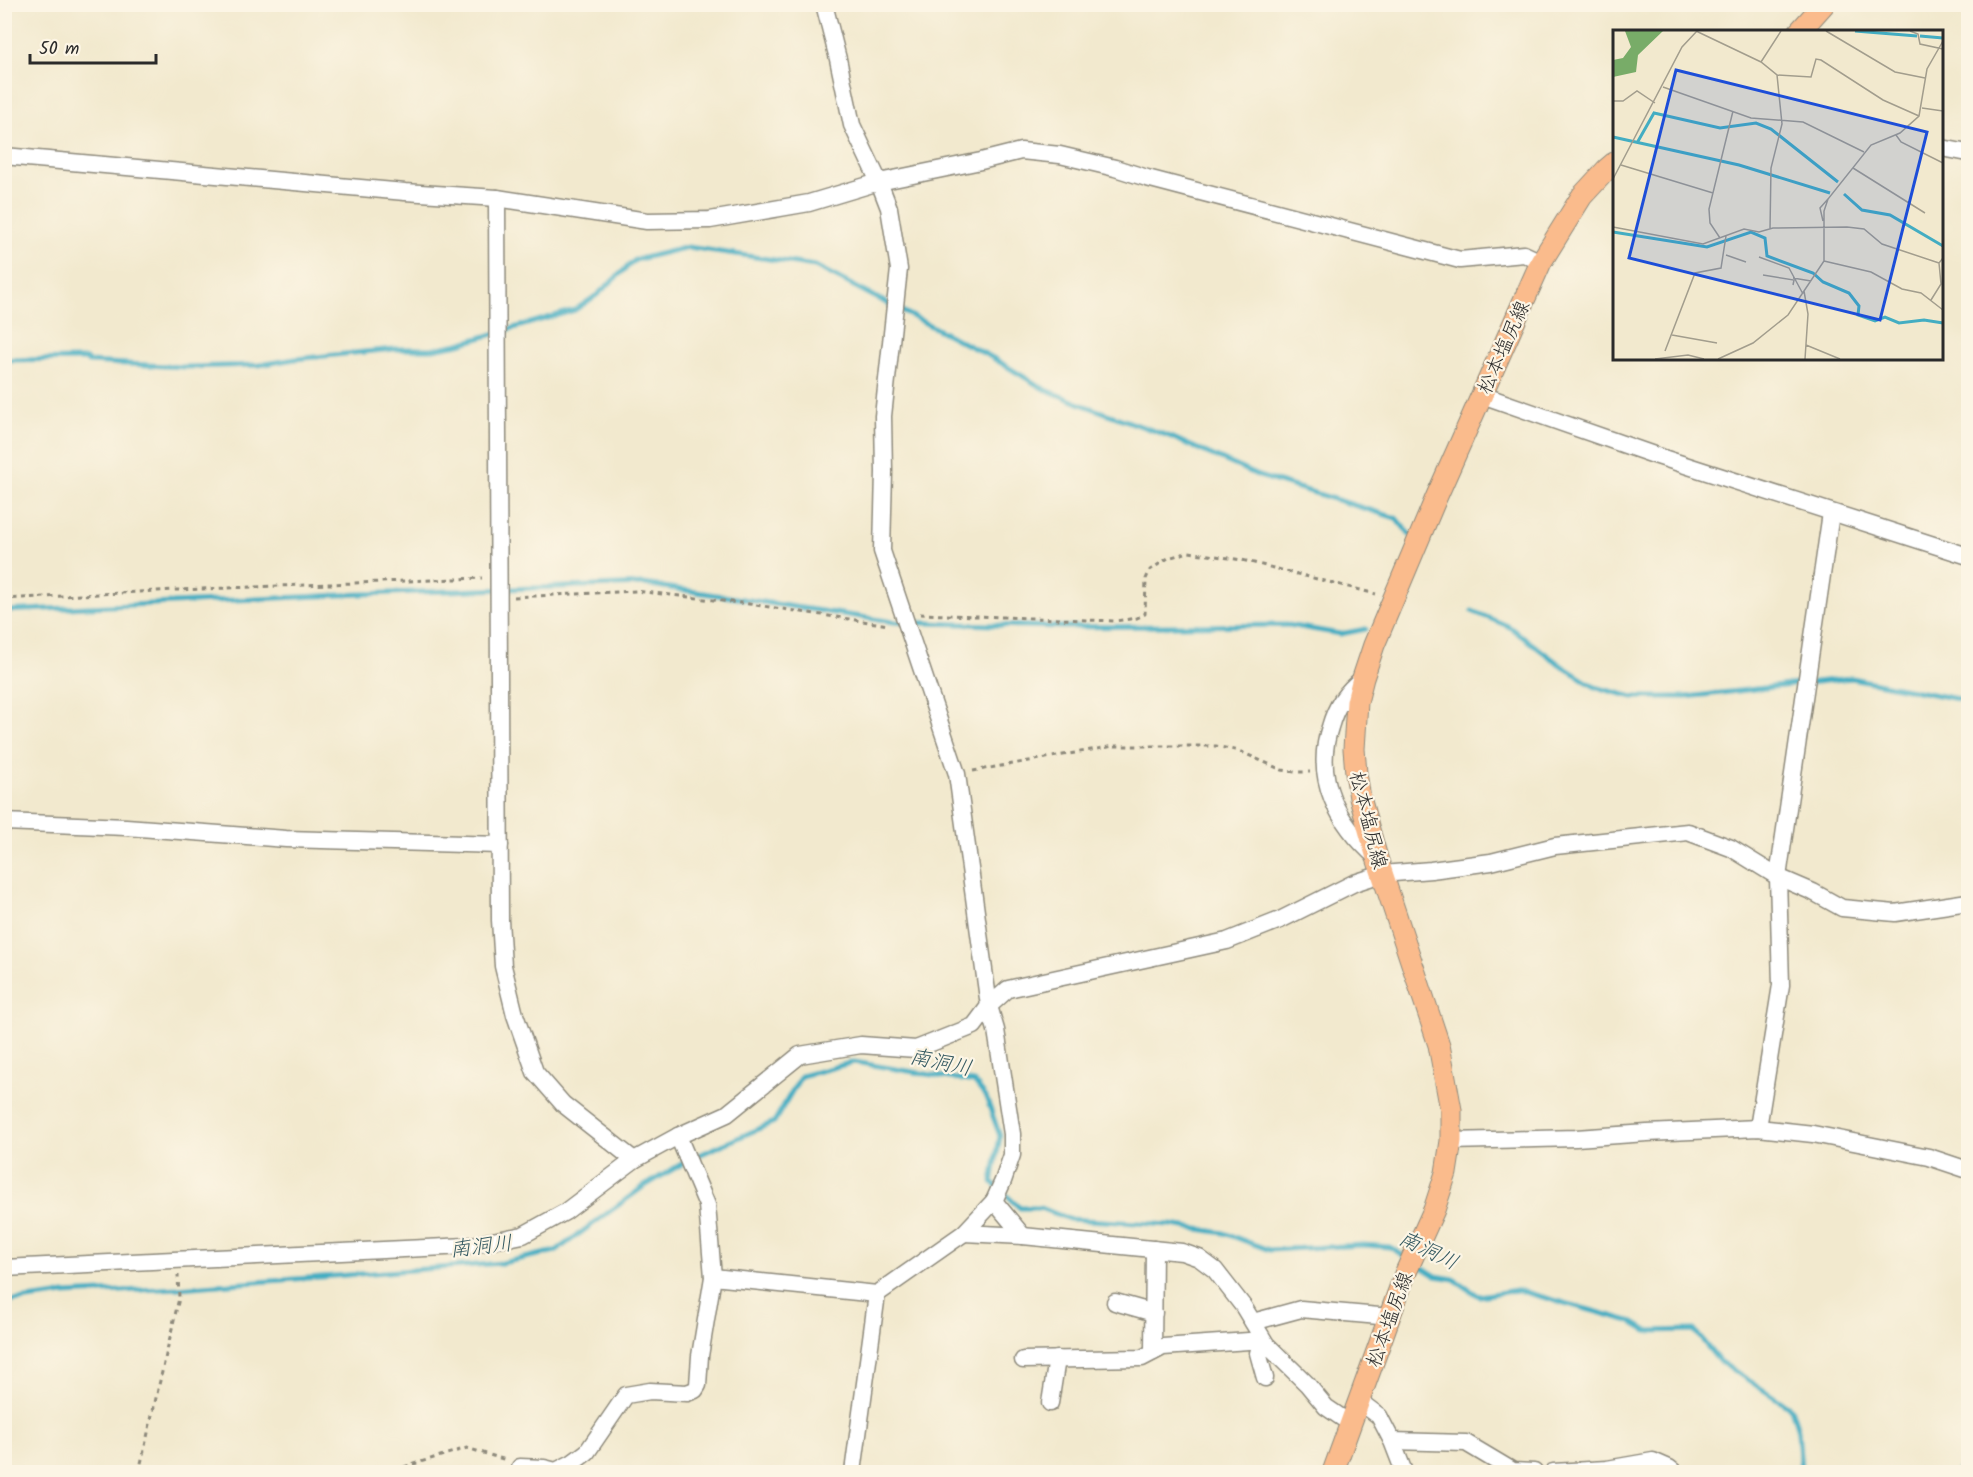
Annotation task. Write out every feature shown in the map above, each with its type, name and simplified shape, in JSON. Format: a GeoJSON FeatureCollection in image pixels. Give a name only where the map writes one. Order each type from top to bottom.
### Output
{"type":"FeatureCollection","features":[{"type":"Feature","properties":{"kind":"main road"},"geometry":{"type":"LineString","coordinates":[[1801,30],[1824,4]]}},
{"type":"Feature","properties":{"kind":"main road","name":"松本塩尻線"},"geometry":{"type":"LineString","coordinates":[[1333,1473],[1405,1274],[1434,1210],[1446,1173],[1451,1141],[1451,1110],[1439,1045],[1379,866],[1356,773],[1355,723],[1363,678],[1374,645],[1541,262],[1582,196],[1613,164]]}},
{"type":"Feature","properties":{"kind":"street"},"geometry":{"type":"LineString","coordinates":[[712,1277],[877,1294],[964,1233],[994,1201],[1012,1155],[1012,1134],[996,1030],[989,1006],[957,774],[882,551],[883,416],[899,269],[889,208],[852,125],[824,4]]}},
{"type":"Feature","properties":{"kind":"street"},"geometry":{"type":"LineString","coordinates":[[1943,148],[1968,153]]}},
{"type":"Feature","properties":{"kind":"street"},"geometry":{"type":"LineString","coordinates":[[4,156],[405,192],[497,198],[647,221],[710,220],[809,203],[879,182],[1021,151],[1040,152],[1115,168],[1460,260],[1524,254],[1541,262]]}},
{"type":"Feature","properties":{"kind":"street"},"geometry":{"type":"LineString","coordinates":[[497,198],[500,845],[503,966],[515,1016],[535,1072],[563,1104],[634,1160]]}},
{"type":"Feature","properties":{"kind":"street"},"geometry":{"type":"LineString","coordinates":[[1482,395],[1654,455],[1968,556]]}},
{"type":"Feature","properties":{"kind":"street"},"geometry":{"type":"LineString","coordinates":[[1758,1128],[1781,985],[1778,878],[1832,513]]}},
{"type":"Feature","properties":{"kind":"street"},"geometry":{"type":"LineString","coordinates":[[1363,678],[1342,697],[1334,712],[1324,746],[1325,771],[1336,808],[1379,866]]}},
{"type":"Feature","properties":{"kind":"street"},"geometry":{"type":"LineString","coordinates":[[4,822],[126,827],[286,839],[500,845]]}},
{"type":"Feature","properties":{"kind":"street"},"geometry":{"type":"LineString","coordinates":[[4,1268],[467,1246],[523,1235],[565,1212],[634,1160],[678,1136],[727,1114],[800,1055],[861,1045],[916,1049],[974,1026],[989,1006],[1008,989],[1227,941],[1280,920],[1354,884],[1379,866],[1431,870],[1491,861],[1555,846],[1688,832],[1731,848],[1778,878],[1813,892],[1842,908],[1895,913],[1968,902]]}},
{"type":"Feature","properties":{"kind":"street"},"geometry":{"type":"LineString","coordinates":[[1451,1141],[1576,1138],[1758,1128],[1825,1136],[1929,1157],[1968,1170]]}},
{"type":"Feature","properties":{"kind":"street"},"geometry":{"type":"LineString","coordinates":[[519,1470],[544,1468],[556,1471],[587,1452],[626,1395],[650,1391],[687,1393],[695,1390],[698,1385],[712,1277],[707,1205],[678,1136]]}},
{"type":"Feature","properties":{"kind":"street"},"geometry":{"type":"LineString","coordinates":[[994,1201],[1023,1236]]}},
{"type":"Feature","properties":{"kind":"street"},"geometry":{"type":"LineString","coordinates":[[964,1233],[1023,1236],[1154,1249],[1182,1252],[1199,1258],[1215,1270],[1243,1306],[1263,1340],[1307,1384],[1326,1407],[1351,1424]]}},
{"type":"Feature","properties":{"kind":"street"},"geometry":{"type":"LineString","coordinates":[[1153,1352],[1154,1249]]}},
{"type":"Feature","properties":{"kind":"street"},"geometry":{"type":"LineString","coordinates":[[853,1473],[877,1294]]}},
{"type":"Feature","properties":{"kind":"street"},"geometry":{"type":"LineString","coordinates":[[1115,1302],[1154,1313]]}},
{"type":"Feature","properties":{"kind":"street"},"geometry":{"type":"LineString","coordinates":[[1253,1322],[1301,1309],[1389,1317]]}},
{"type":"Feature","properties":{"kind":"street"},"geometry":{"type":"LineString","coordinates":[[1023,1360],[1142,1358],[1163,1347],[1263,1340]]}},
{"type":"Feature","properties":{"kind":"street"},"geometry":{"type":"LineString","coordinates":[[1263,1340],[1258,1353],[1265,1378]]}},
{"type":"Feature","properties":{"kind":"street"},"geometry":{"type":"LineString","coordinates":[[1050,1403],[1057,1359]]}},
{"type":"Feature","properties":{"kind":"street"},"geometry":{"type":"LineString","coordinates":[[1359,1401],[1379,1416],[1392,1441],[1404,1473]]}},
{"type":"Feature","properties":{"kind":"street"},"geometry":{"type":"LineString","coordinates":[[1392,1441],[1466,1443],[1513,1471],[1534,1473]]}},
{"type":"Feature","properties":{"kind":"street"},"geometry":{"type":"LineString","coordinates":[[1553,1473],[1606,1470],[1653,1461],[1669,1468],[1674,1473]]}},
{"type":"Feature","properties":{"kind":"path"},"geometry":{"type":"LineString","coordinates":[[500,598],[636,591],[905,621],[1115,621],[1137,618],[1145,614],[1146,579],[1150,570],[1168,558],[1189,552],[1242,560],[1394,599]]}},
{"type":"Feature","properties":{"kind":"path"},"geometry":{"type":"LineString","coordinates":[[4,599],[499,577]]}},
{"type":"Feature","properties":{"kind":"path"},"geometry":{"type":"LineString","coordinates":[[957,774],[1114,746],[1216,746],[1239,751],[1282,770],[1325,771]]}},
{"type":"Feature","properties":{"kind":"path"},"geometry":{"type":"LineString","coordinates":[[139,1473],[179,1298],[178,1261]]}},
{"type":"Feature","properties":{"kind":"path"},"geometry":{"type":"LineString","coordinates":[[387,1473],[467,1448],[505,1459],[519,1470]]}},
{"type":"Feature","properties":{"kind":"waterway"},"geometry":{"type":"LineString","coordinates":[[4,360],[86,359],[88,362],[185,367],[259,365],[394,349],[433,349],[459,344],[575,310],[597,295],[635,260],[688,247],[815,266],[993,358],[1044,389],[1171,437],[1259,476],[1396,518],[1410,535]]}},
{"type":"Feature","properties":{"kind":"waterway"},"geometry":{"type":"LineString","coordinates":[[4,611],[361,594],[644,584],[894,622],[1062,627],[1288,625],[1340,634],[1366,629]]}},
{"type":"Feature","properties":{"kind":"waterway"},"geometry":{"type":"LineString","coordinates":[[1472,611],[1508,626],[1595,687],[1633,697],[1686,697],[1851,678],[1968,701]]}},
{"type":"Feature","properties":{"kind":"waterway","name":"南洞川"},"geometry":{"type":"LineString","coordinates":[[4,1302],[65,1294],[178,1288],[502,1263],[556,1251],[643,1187],[690,1159],[774,1122],[801,1076],[854,1062],[974,1082],[986,1097],[1000,1136],[992,1182],[1020,1208],[1041,1208],[1069,1219],[1171,1225],[1224,1233],[1269,1250],[1363,1245],[1390,1247],[1407,1258]]}},
{"type":"Feature","properties":{"kind":"waterway","name":"南洞川"},"geometry":{"type":"LineString","coordinates":[[1415,1263],[1436,1276],[1454,1279],[1479,1296],[1517,1290],[1630,1321],[1647,1331],[1694,1330],[1719,1361],[1791,1408],[1798,1430],[1801,1472]]}},
{"type":"Feature","properties":{"kind":"waterway","name":"南洞川"},"geometry":{"type":"LineString","coordinates":[[1957,1472],[1968,1461]]}}]}
